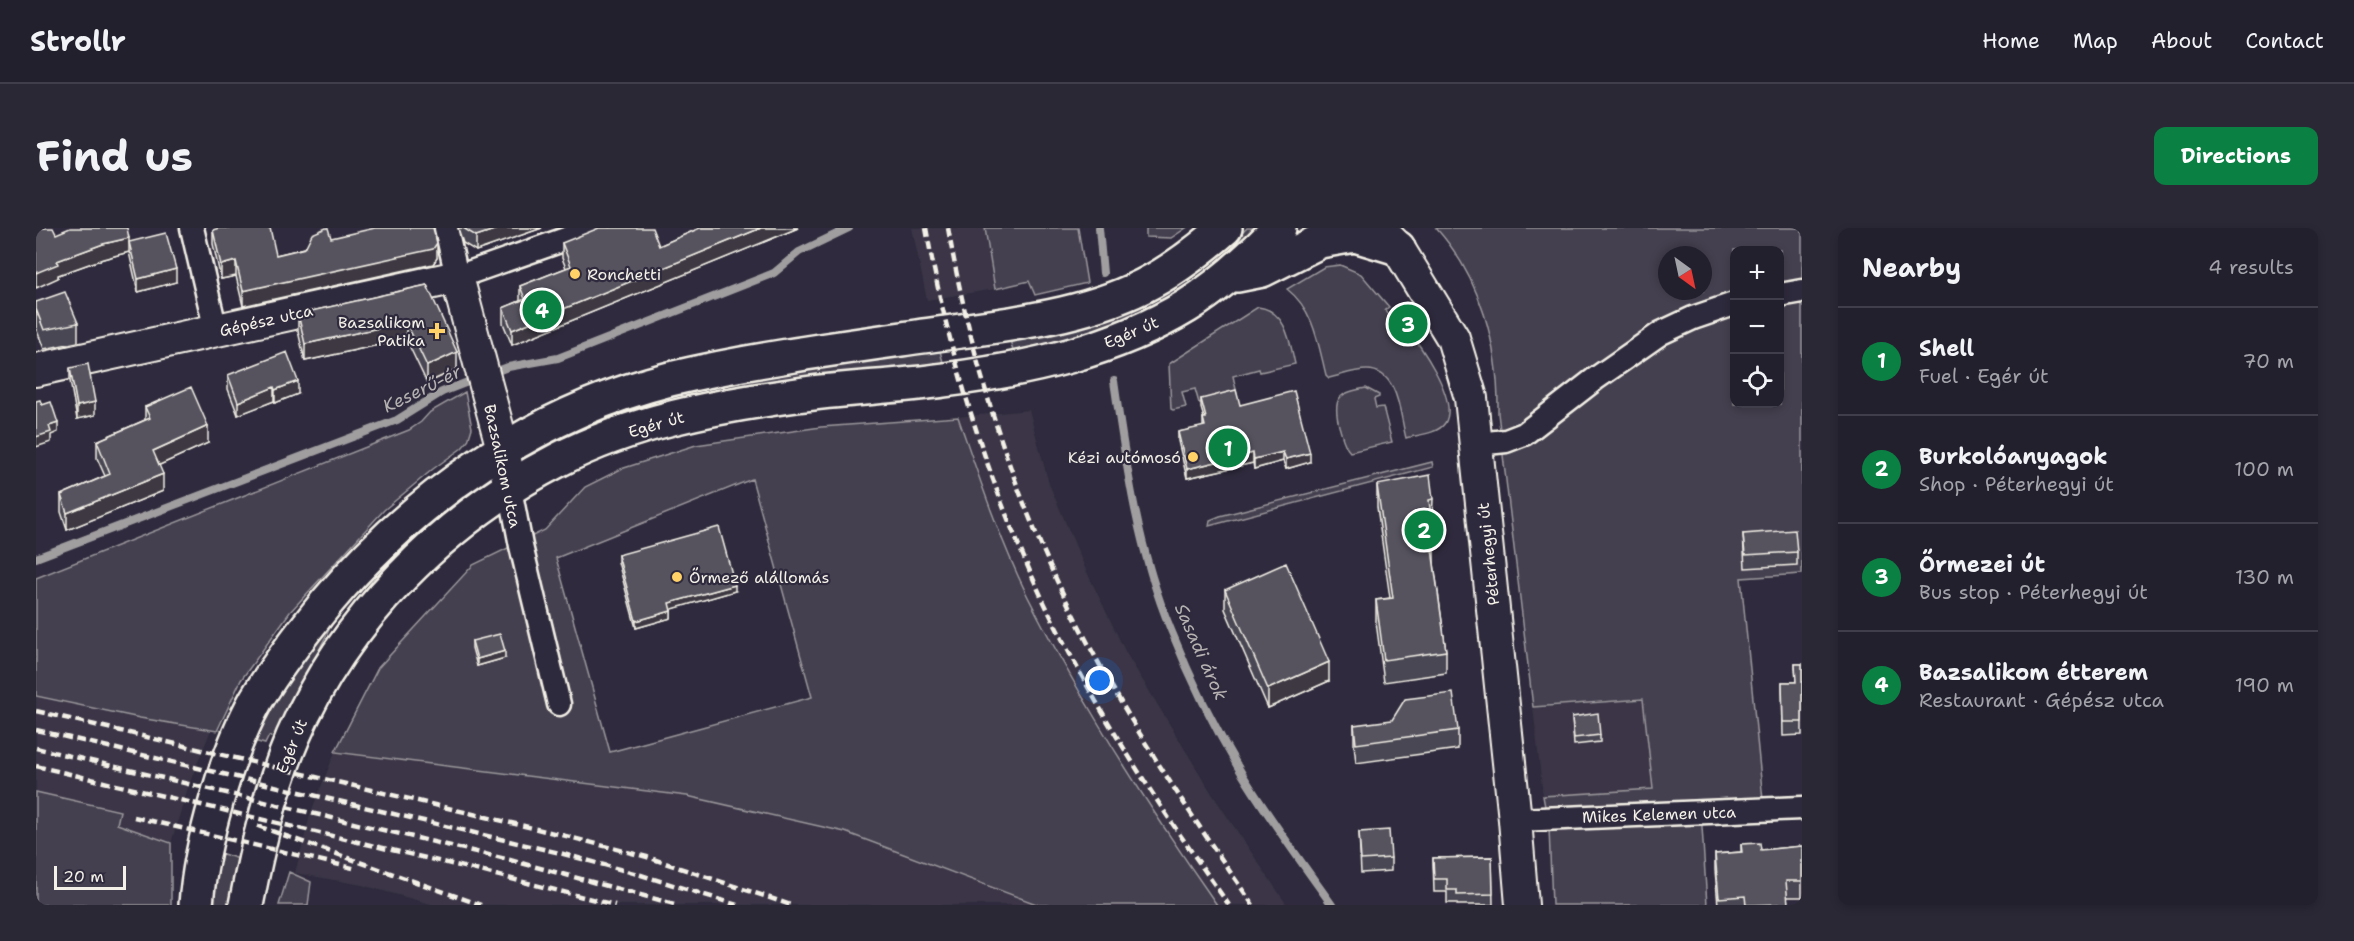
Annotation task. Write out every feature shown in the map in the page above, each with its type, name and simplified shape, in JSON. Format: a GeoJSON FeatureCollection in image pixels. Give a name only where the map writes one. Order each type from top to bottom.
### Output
{"type":"FeatureCollection","features":[{"type":"Feature","properties":{"kind":"main road"},"geometry":{"type":"LineString","coordinates":[[196,905],[211,821],[228,769],[249,714],[275,668],[333,596],[397,528],[429,500],[503,449],[557,420],[667,380],[734,365],[801,354],[1016,323],[1093,305],[1130,292],[1162,276],[1186,260],[1225,228]]}},
{"type":"Feature","properties":{"kind":"main road","name":"Egér út"},"geometry":{"type":"LineString","coordinates":[[246,905],[261,832],[292,739],[310,702],[337,657],[370,611],[420,558],[459,525],[510,489],[559,459],[594,444],[636,429],[701,411],[799,395],[943,381],[1021,368],[1066,357],[1120,339],[1188,306],[1227,277],[1279,228]]}},
{"type":"Feature","properties":{"kind":"main road"},"geometry":{"type":"LineString","coordinates":[[1227,277],[1262,270],[1320,241],[1355,235],[1389,235]]}},
{"type":"Feature","properties":{"kind":"street"},"geometry":{"type":"LineString","coordinates":[[192,228],[216,331]]}},
{"type":"Feature","properties":{"kind":"street","name":"Bazsalikom utca"},"geometry":{"type":"LineString","coordinates":[[446,228],[481,372],[503,449],[520,546],[559,704]]}},
{"type":"Feature","properties":{"kind":"street","name":"Gépész utca"},"geometry":{"type":"LineString","coordinates":[[36,370],[457,277],[597,228]]}},
{"type":"Feature","properties":{"kind":"street","name":"Péterhegyi út"},"geometry":{"type":"LineString","coordinates":[[1389,235],[1453,338],[1471,398],[1522,905]]}},
{"type":"Feature","properties":{"kind":"street"},"geometry":{"type":"LineString","coordinates":[[1784,294],[1802,291]]}},
{"type":"Feature","properties":{"kind":"street"},"geometry":{"type":"LineString","coordinates":[[1477,444],[1506,441],[1524,434],[1595,379],[1660,333],[1693,318],[1730,305]]}},
{"type":"Feature","properties":{"kind":"street","name":"Mikes Kelemen utca"},"geometry":{"type":"LineString","coordinates":[[1515,820],[1802,808]]}},
{"type":"Feature","properties":{"kind":"shaded area"},"geometry":{"type":"Polygon","coordinates":[[[912,228],[985,228],[995,289],[927,300],[912,228]]]}},
{"type":"Feature","properties":{"kind":"shaded area"},"geometry":{"type":"Polygon","coordinates":[[[985,228],[1078,228],[1087,283],[1035,295],[1029,281],[995,289],[985,228]]]}},
{"type":"Feature","properties":{"kind":"shaded area"},"geometry":{"type":"Polygon","coordinates":[[[1146,228],[1186,228],[1171,238],[1146,237],[1146,228]]]}},
{"type":"Feature","properties":{"kind":"shaded area"},"geometry":{"type":"Polygon","coordinates":[[[1247,228],[1258,228],[1207,271],[1155,306],[1104,330],[1014,355],[1010,340],[1233,242],[1247,228]]]}},
{"type":"Feature","properties":{"kind":"shaded area"},"geometry":{"type":"Polygon","coordinates":[[[1436,228],[1802,228],[1802,574],[1741,578],[1764,810],[1701,811],[1707,905],[1552,905],[1549,828],[1543,796],[1653,789],[1643,699],[1533,707],[1498,413],[1495,363],[1484,314],[1465,269],[1436,228]]]}},
{"type":"Feature","properties":{"kind":"shaded area"},"geometry":{"type":"Polygon","coordinates":[[[1340,265],[1361,274],[1389,307],[1385,310],[1398,326],[1403,323],[1435,371],[1447,400],[1448,413],[1445,423],[1438,430],[1406,438],[1392,386],[1378,372],[1362,370],[1329,378],[1326,375],[1314,328],[1303,307],[1287,289],[1324,267],[1340,265]]]}},
{"type":"Feature","properties":{"kind":"shaded area"},"geometry":{"type":"Polygon","coordinates":[[[1258,307],[1267,309],[1281,321],[1295,364],[1260,372],[1259,369],[1233,376],[1237,394],[1199,403],[1195,389],[1182,392],[1186,407],[1171,409],[1169,364],[1258,307]]]}},
{"type":"Feature","properties":{"kind":"shaded area"},"geometry":{"type":"Polygon","coordinates":[[[940,351],[944,366],[562,443],[558,436],[650,401],[746,378],[843,362],[940,351]]]}},
{"type":"Feature","properties":{"kind":"shaded area"},"geometry":{"type":"Polygon","coordinates":[[[1366,388],[1379,395],[1374,399],[1376,408],[1383,407],[1392,442],[1350,452],[1344,443],[1339,426],[1337,403],[1349,392],[1366,388]]]}},
{"type":"Feature","properties":{"kind":"shaded area"},"geometry":{"type":"Polygon","coordinates":[[[465,392],[472,428],[468,441],[384,510],[290,612],[241,680],[217,731],[140,718],[36,696],[36,578],[409,430],[430,412],[465,392]]]}},
{"type":"Feature","properties":{"kind":"shaded area"},"geometry":{"type":"Polygon","coordinates":[[[1029,410],[1049,484],[1085,568],[1126,653],[1214,797],[1287,905],[1217,905],[1121,763],[1026,594],[988,503],[958,417],[1029,410]]]}},
{"type":"Feature","properties":{"kind":"shaded area"},"geometry":{"type":"Polygon","coordinates":[[[958,417],[1007,552],[1048,636],[1116,753],[1217,905],[1039,905],[845,832],[687,796],[335,752],[378,668],[473,565],[545,530],[585,487],[621,469],[696,445],[821,427],[958,417]],[[752,479],[556,558],[610,752],[812,697],[752,479]]]}},
{"type":"Feature","properties":{"kind":"shaded area"},"geometry":{"type":"Polygon","coordinates":[[[1432,462],[1433,467],[1209,526],[1210,520],[1220,516],[1432,462]]]}},
{"type":"Feature","properties":{"kind":"shaded area"},"geometry":{"type":"Polygon","coordinates":[[[327,625],[331,626],[277,738],[269,736],[265,744],[254,741],[278,691],[327,625]]]}},
{"type":"Feature","properties":{"kind":"shaded area"},"geometry":{"type":"Polygon","coordinates":[[[36,696],[211,730],[189,784],[171,843],[117,824],[120,811],[36,792],[36,696]]]}},
{"type":"Feature","properties":{"kind":"shaded area"},"geometry":{"type":"Polygon","coordinates":[[[1643,699],[1653,789],[1543,796],[1533,707],[1643,699]]]}},
{"type":"Feature","properties":{"kind":"shaded area"},"geometry":{"type":"Polygon","coordinates":[[[335,752],[687,796],[845,832],[1039,905],[434,905],[362,885],[295,873],[311,812],[335,752]]]}},
{"type":"Feature","properties":{"kind":"shaded area"},"geometry":{"type":"Polygon","coordinates":[[[36,792],[120,811],[117,824],[171,843],[171,905],[36,905],[36,792]]]}},
{"type":"Feature","properties":{"kind":"shaded area"},"geometry":{"type":"Polygon","coordinates":[[[220,853],[239,859],[232,905],[212,905],[220,853]]]}},
{"type":"Feature","properties":{"kind":"shaded area"},"geometry":{"type":"Polygon","coordinates":[[[289,872],[311,882],[308,905],[279,905],[289,872]]]}},
{"type":"Feature","properties":{"kind":"building"},"geometry":{"type":"Polygon","coordinates":[[[36,228],[53,228],[56,234],[70,228],[127,228],[129,238],[103,244],[57,261],[58,264],[36,273],[36,228]]]}},
{"type":"Feature","properties":{"kind":"building"},"geometry":{"type":"Polygon","coordinates":[[[270,228],[276,255],[305,248],[312,234],[326,228],[331,238],[375,228],[433,228],[437,243],[433,249],[243,291],[236,261],[221,265],[213,230],[270,228]]]}},
{"type":"Feature","properties":{"kind":"building"},"geometry":{"type":"Polygon","coordinates":[[[463,228],[500,228],[476,236],[463,228]]]}},
{"type":"Feature","properties":{"kind":"building"},"geometry":{"type":"Polygon","coordinates":[[[599,228],[652,228],[659,246],[700,228],[761,228],[512,330],[503,308],[525,299],[520,286],[571,266],[562,243],[599,228]]]}},
{"type":"Feature","properties":{"kind":"building"},"geometry":{"type":"Polygon","coordinates":[[[166,233],[176,269],[138,279],[129,242],[166,233]]]}},
{"type":"Feature","properties":{"kind":"building"},"geometry":{"type":"Polygon","coordinates":[[[427,285],[457,352],[427,366],[406,322],[305,344],[298,314],[427,285]]]}},
{"type":"Feature","properties":{"kind":"building"},"geometry":{"type":"Polygon","coordinates":[[[65,292],[78,323],[44,330],[36,309],[36,302],[65,292]]]}},
{"type":"Feature","properties":{"kind":"building"},"geometry":{"type":"Polygon","coordinates":[[[287,352],[298,381],[275,390],[274,387],[238,402],[228,375],[287,352]]]}},
{"type":"Feature","properties":{"kind":"building"},"geometry":{"type":"Polygon","coordinates":[[[88,364],[95,402],[77,406],[70,368],[88,364]]]}},
{"type":"Feature","properties":{"kind":"building"},"geometry":{"type":"Polygon","coordinates":[[[191,387],[208,426],[153,451],[163,474],[67,513],[61,495],[110,474],[97,441],[150,418],[145,407],[191,387]]]}},
{"type":"Feature","properties":{"kind":"building"},"geometry":{"type":"Polygon","coordinates":[[[1236,390],[1240,405],[1294,391],[1310,453],[1286,459],[1283,452],[1254,459],[1253,453],[1187,469],[1178,432],[1205,426],[1203,418],[1206,418],[1201,399],[1236,390]]]}},
{"type":"Feature","properties":{"kind":"building"},"geometry":{"type":"Polygon","coordinates":[[[40,400],[42,405],[51,402],[58,423],[49,426],[51,432],[36,437],[36,401],[40,400]]]}},
{"type":"Feature","properties":{"kind":"building"},"geometry":{"type":"Polygon","coordinates":[[[1430,475],[1433,499],[1429,500],[1434,541],[1431,542],[1446,651],[1384,660],[1376,600],[1393,598],[1377,485],[1430,475]]]}},
{"type":"Feature","properties":{"kind":"building","name":"Őrmező alállomás"},"geometry":{"type":"Polygon","coordinates":[[[719,527],[735,585],[669,603],[671,611],[636,621],[618,555],[719,527]]]}},
{"type":"Feature","properties":{"kind":"building"},"geometry":{"type":"Polygon","coordinates":[[[1795,530],[1797,552],[1745,555],[1743,534],[1795,530]]]}},
{"type":"Feature","properties":{"kind":"building"},"geometry":{"type":"Polygon","coordinates":[[[1286,563],[1329,662],[1268,689],[1225,590],[1286,563]]]}},
{"type":"Feature","properties":{"kind":"building"},"geometry":{"type":"Polygon","coordinates":[[[500,634],[505,651],[477,659],[472,641],[500,634]]]}},
{"type":"Feature","properties":{"kind":"building"},"geometry":{"type":"Polygon","coordinates":[[[1795,664],[1802,664],[1802,722],[1783,722],[1782,682],[1796,682],[1795,664]]]}},
{"type":"Feature","properties":{"kind":"building"},"geometry":{"type":"Polygon","coordinates":[[[1453,693],[1458,730],[1356,744],[1354,725],[1392,720],[1405,699],[1453,693]]]}},
{"type":"Feature","properties":{"kind":"building"},"geometry":{"type":"Polygon","coordinates":[[[1598,713],[1600,735],[1574,738],[1572,717],[1598,713]]]}},
{"type":"Feature","properties":{"kind":"building"},"geometry":{"type":"Polygon","coordinates":[[[1389,830],[1391,858],[1361,860],[1359,832],[1389,830]]]}},
{"type":"Feature","properties":{"kind":"building"},"geometry":{"type":"Polygon","coordinates":[[[1760,843],[1761,850],[1802,846],[1802,881],[1786,881],[1788,904],[1746,905],[1745,896],[1719,898],[1715,854],[1742,852],[1741,844],[1760,843]]]}},
{"type":"Feature","properties":{"kind":"building"},"geometry":{"type":"Polygon","coordinates":[[[1492,857],[1493,894],[1457,895],[1457,890],[1447,890],[1447,879],[1434,879],[1433,858],[1492,857]]]}},
{"type":"Feature","properties":{"kind":"waterway","name":"Keserű-ér"},"geometry":{"type":"LineString","coordinates":[[489,374],[508,367],[558,358],[774,273],[799,252],[849,228]]}},
{"type":"Feature","properties":{"kind":"waterway","name":"Sasadi árok"},"geometry":{"type":"LineString","coordinates":[[1099,228],[1103,273]]}},
{"type":"Feature","properties":{"kind":"waterway","name":"Keserű-ér"},"geometry":{"type":"LineString","coordinates":[[36,558],[397,420],[442,392],[478,378]]}},
{"type":"Feature","properties":{"kind":"waterway","name":"Sasadi árok"},"geometry":{"type":"LineString","coordinates":[[1114,381],[1129,476],[1142,539],[1160,600],[1179,649],[1214,723],[1244,777],[1332,905]]}},
{"type":"Feature","properties":{"kind":"railway"},"geometry":{"type":"LineString","coordinates":[[926,228],[937,284],[965,394],[982,448],[1022,554],[1071,656],[1107,720],[1166,814],[1229,905]]}},
{"type":"Feature","properties":{"kind":"railway"},"geometry":{"type":"LineString","coordinates":[[948,228],[969,330],[998,430],[1015,480],[1055,577],[1097,660],[1139,732],[1253,905]]}},
{"type":"Feature","properties":{"kind":"railway"},"geometry":{"type":"LineString","coordinates":[[36,711],[558,834],[647,857],[791,905]]}},
{"type":"Feature","properties":{"kind":"railway"},"geometry":{"type":"LineString","coordinates":[[36,730],[560,853],[737,905]]}},
{"type":"Feature","properties":{"kind":"railway"},"geometry":{"type":"LineString","coordinates":[[36,748],[510,860],[678,905]]}},
{"type":"Feature","properties":{"kind":"railway"},"geometry":{"type":"LineString","coordinates":[[36,766],[615,905]]}},
{"type":"Feature","properties":{"kind":"railway"},"geometry":{"type":"LineString","coordinates":[[134,817],[357,869]]}},
{"type":"Feature","properties":{"kind":"railway"},"geometry":{"type":"LineString","coordinates":[[258,826],[481,905]]}},
{"type":"Feature","properties":{"kind":"place","name":"Ronchetti"},"geometry":{"type":"Point","coordinates":[575,274]}},
{"type":"Feature","properties":{"kind":"place","name":"Bazsalikom étterem"},"geometry":{"type":"Point","coordinates":[542,310]}},
{"type":"Feature","properties":{"kind":"place","name":"Őrmezei út"},"geometry":{"type":"Point","coordinates":[1408,324]}},
{"type":"Feature","properties":{"kind":"place","name":"Bazsalikom Patika"},"geometry":{"type":"Point","coordinates":[437,331]}},
{"type":"Feature","properties":{"kind":"place","name":"Shell"},"geometry":{"type":"Point","coordinates":[1228,448]}},
{"type":"Feature","properties":{"kind":"place","name":"Kézi autómosó"},"geometry":{"type":"Point","coordinates":[1193,457]}},
{"type":"Feature","properties":{"kind":"place","name":"Burkolóanyagok"},"geometry":{"type":"Point","coordinates":[1424,530]}},
{"type":"Feature","properties":{"kind":"place","name":"Őrmező alállomás"},"geometry":{"type":"Point","coordinates":[677,577]}}]}
